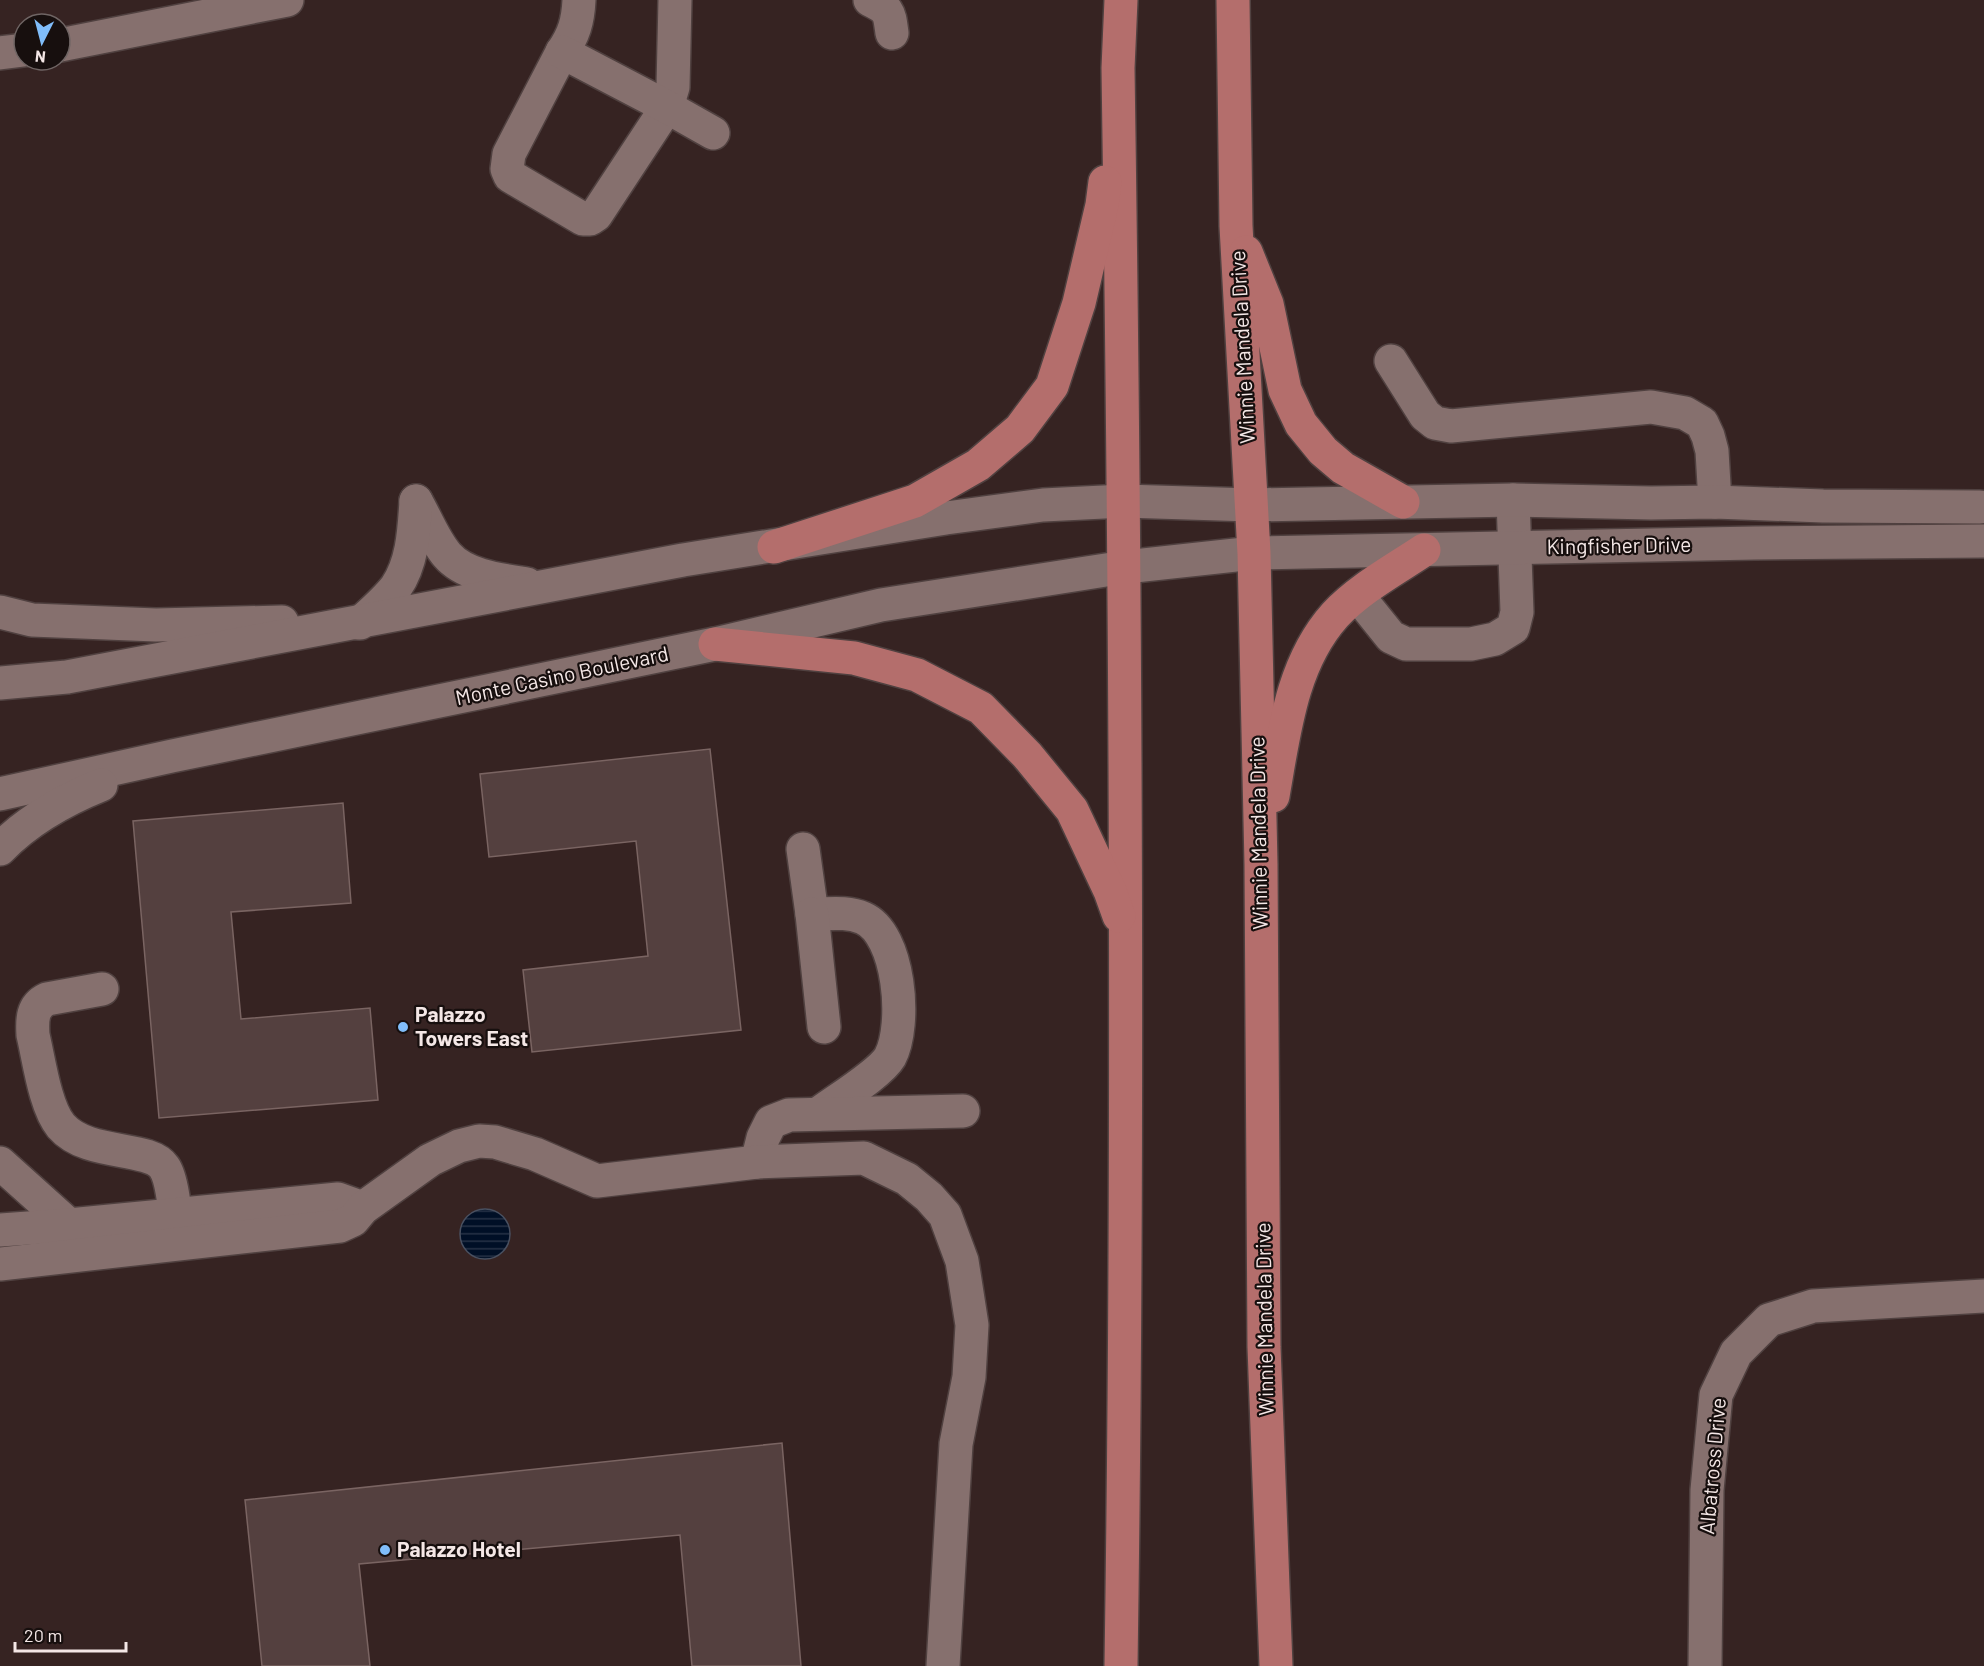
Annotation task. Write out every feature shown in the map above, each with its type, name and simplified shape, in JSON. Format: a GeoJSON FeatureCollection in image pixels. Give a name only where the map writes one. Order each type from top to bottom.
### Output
{"type":"FeatureCollection","features":[{"type":"Feature","properties":{"kind":"main road"},"geometry":{"type":"LineString","coordinates":[[1121,0],[1118,68],[1125,567],[1126,937],[1126,1363],[1121,1666]]}},
{"type":"Feature","properties":{"kind":"main road","name":"Winnie Mandela Drive"},"geometry":{"type":"LineString","coordinates":[[1233,0],[1236,226],[1254,553],[1261,864],[1264,1347],[1276,1666]]}},
{"type":"Feature","properties":{"kind":"main road"},"geometry":{"type":"LineString","coordinates":[[774,547],[915,501],[951,481],[978,465],[1020,429],[1052,386],[1079,303],[1102,205],[1118,68]]}},
{"type":"Feature","properties":{"kind":"main road"},"geometry":{"type":"LineString","coordinates":[[1236,226],[1267,304],[1285,390],[1301,424],[1323,451],[1343,468],[1403,502]]}},
{"type":"Feature","properties":{"kind":"main road"},"geometry":{"type":"LineString","coordinates":[[1261,864],[1287,717],[1300,675],[1316,639],[1336,614],[1424,550]]}},
{"type":"Feature","properties":{"kind":"main road"},"geometry":{"type":"LineString","coordinates":[[716,644],[854,658],[917,675],[981,708],[1027,755],[1072,810],[1110,891],[1126,937]]}},
{"type":"Feature","properties":{"kind":"street"},"geometry":{"type":"LineString","coordinates":[[72,43],[287,0]]}},
{"type":"Feature","properties":{"kind":"street"},"geometry":{"type":"LineString","coordinates":[[579,0],[578,20],[572,38],[562,52],[509,154],[507,169],[510,176],[583,219],[590,219],[596,215],[667,107],[673,87],[675,0]]}},
{"type":"Feature","properties":{"kind":"street"},"geometry":{"type":"LineString","coordinates":[[870,0],[885,7],[892,33]]}},
{"type":"Feature","properties":{"kind":"street"},"geometry":{"type":"LineString","coordinates":[[562,52],[713,133]]}},
{"type":"Feature","properties":{"kind":"street"},"geometry":{"type":"LineString","coordinates":[[1391,362],[1425,415],[1435,423],[1451,426],[1651,407],[1685,413],[1702,423],[1708,436],[1712,451],[1715,502]]}},
{"type":"Feature","properties":{"kind":"street"},"geometry":{"type":"LineString","coordinates":[[1358,596],[1391,637],[1406,644],[1471,644],[1495,639],[1513,628],[1517,612],[1513,500]]}},
{"type":"Feature","properties":{"kind":"street","name":"Kingfisher Drive"},"geometry":{"type":"LineString","coordinates":[[1124,501],[1252,505],[1513,500],[1715,502],[1823,506],[1983,522]]}},
{"type":"Feature","properties":{"kind":"street"},"geometry":{"type":"LineString","coordinates":[[0,612],[32,620],[156,625],[244,622],[360,623],[396,586],[407,565],[413,541],[416,501],[440,544],[456,564],[501,580],[542,586]]}},
{"type":"Feature","properties":{"kind":"street"},"geometry":{"type":"LineString","coordinates":[[0,683],[67,677],[683,560],[1025,507],[1124,501]]}},
{"type":"Feature","properties":{"kind":"street"},"geometry":{"type":"LineString","coordinates":[[1650,545],[1651,503]]}},
{"type":"Feature","properties":{"kind":"street","name":"Kingfisher Drive"},"geometry":{"type":"LineString","coordinates":[[1125,567],[1254,553],[1650,545],[1983,522]]}},
{"type":"Feature","properties":{"kind":"street","name":"Monte Casino Boulevard"},"geometry":{"type":"LineString","coordinates":[[0,794],[172,756],[716,644],[881,605],[1125,567]]}},
{"type":"Feature","properties":{"kind":"street"},"geometry":{"type":"LineString","coordinates":[[0,849],[9,839],[43,813],[88,790],[172,756]]}},
{"type":"Feature","properties":{"kind":"street"},"geometry":{"type":"LineString","coordinates":[[802,849],[812,914],[824,1027]]}},
{"type":"Feature","properties":{"kind":"street"},"geometry":{"type":"LineString","coordinates":[[812,914],[846,914],[864,918],[880,931],[892,955],[899,1017],[897,1040],[888,1059],[871,1075],[818,1114]]}},
{"type":"Feature","properties":{"kind":"street"},"geometry":{"type":"LineString","coordinates":[[102,989],[47,999],[35,1008],[32,1023],[33,1035],[51,1111],[71,1136],[90,1145],[155,1158],[164,1167],[169,1178],[176,1228]]}},
{"type":"Feature","properties":{"kind":"street"},"geometry":{"type":"LineString","coordinates":[[757,1162],[763,1138],[771,1122],[789,1115],[963,1111]]}},
{"type":"Feature","properties":{"kind":"street"},"geometry":{"type":"LineString","coordinates":[[0,1230],[69,1225],[176,1228],[340,1226],[353,1220],[363,1208],[430,1160],[459,1146],[479,1141],[495,1142],[535,1154],[597,1181],[757,1162],[864,1158],[906,1179],[929,1197],[945,1215],[962,1261],[972,1324],[969,1377],[956,1444],[943,1666]]}},
{"type":"Feature","properties":{"kind":"street"},"geometry":{"type":"LineString","coordinates":[[0,1162],[69,1225]]}},
{"type":"Feature","properties":{"kind":"street"},"geometry":{"type":"LineString","coordinates":[[0,1264],[176,1228]]}},
{"type":"Feature","properties":{"kind":"street","name":"Albatross Drive"},"geometry":{"type":"LineString","coordinates":[[1705,1666],[1707,1490],[1716,1395],[1736,1353],[1769,1320],[1813,1306],[1984,1296]]}},
{"type":"Feature","properties":{"kind":"water"},"geometry":{"type":"Polygon","coordinates":[[[480,1209],[490,1209],[503,1216],[510,1229],[510,1239],[503,1252],[490,1259],[480,1259],[471,1255],[464,1248],[460,1239],[460,1229],[464,1220],[471,1213],[480,1209]]]}},
{"type":"Feature","properties":{"kind":"building"},"geometry":{"type":"Polygon","coordinates":[[[710,749],[741,1030],[532,1052],[523,970],[648,956],[636,841],[489,857],[480,774],[710,749]]]}},
{"type":"Feature","properties":{"kind":"building"},"geometry":{"type":"Polygon","coordinates":[[[343,803],[351,903],[231,912],[241,1019],[370,1008],[378,1100],[159,1118],[133,821],[343,803]]]}},
{"type":"Feature","properties":{"kind":"building","name":"Palazzo Hotel"},"geometry":{"type":"Polygon","coordinates":[[[782,1443],[801,1666],[692,1666],[680,1535],[359,1564],[370,1666],[262,1666],[245,1500],[782,1443]]]}},
{"type":"Feature","properties":{"kind":"place","name":"Palazzo Towers East"},"geometry":{"type":"Point","coordinates":[403,1027]}},
{"type":"Feature","properties":{"kind":"place","name":"Palazzo Hotel"},"geometry":{"type":"Point","coordinates":[385,1550]}}]}
